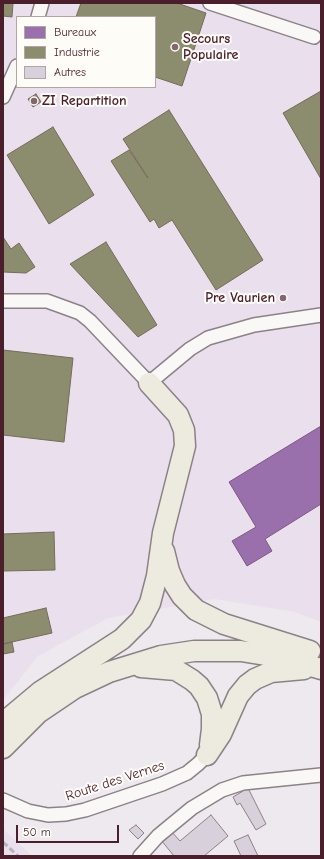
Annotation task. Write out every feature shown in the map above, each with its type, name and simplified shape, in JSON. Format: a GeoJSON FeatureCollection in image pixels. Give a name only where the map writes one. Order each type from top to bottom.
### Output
{"type":"FeatureCollection","features":[{"type":"Feature","properties":{"kind":"highway"},"geometry":{"type":"LineString","coordinates":[[3,723],[40,692],[122,639],[141,620],[154,592],[163,533],[185,446],[184,430],[178,415],[149,383]]}},
{"type":"Feature","properties":{"kind":"highway"},"geometry":{"type":"LineString","coordinates":[[162,544],[169,571],[175,585],[182,596],[196,610],[214,620],[320,662]]}},
{"type":"Feature","properties":{"kind":"highway"},"geometry":{"type":"LineString","coordinates":[[68,674],[137,649],[188,639],[232,638],[259,640],[320,662]]}},
{"type":"Feature","properties":{"kind":"highway"},"geometry":{"type":"LineString","coordinates":[[3,748],[24,726],[51,703],[90,680],[126,666],[171,654],[218,650],[265,654],[297,661],[320,662]]}},
{"type":"Feature","properties":{"kind":"highway"},"geometry":{"type":"LineString","coordinates":[[207,754],[221,734],[238,696],[251,681],[271,672],[300,669],[320,662]]}},
{"type":"Feature","properties":{"kind":"highway"},"geometry":{"type":"LineString","coordinates":[[126,666],[176,670],[199,686],[207,698],[212,714],[212,736],[207,754]]}},
{"type":"Feature","properties":{"kind":"street"},"geometry":{"type":"LineString","coordinates":[[38,16],[42,3]]}},
{"type":"Feature","properties":{"kind":"street"},"geometry":{"type":"LineString","coordinates":[[210,3],[314,37]]}},
{"type":"Feature","properties":{"kind":"street"},"geometry":{"type":"LineString","coordinates":[[3,97],[16,68]]}},
{"type":"Feature","properties":{"kind":"street"},"geometry":{"type":"LineString","coordinates":[[6,300],[47,301],[80,313],[90,321],[149,383],[190,349],[208,338],[254,326],[321,315]]}},
{"type":"Feature","properties":{"kind":"street","name":"Route des Vernes"},"geometry":{"type":"LineString","coordinates":[[3,800],[28,811],[48,815],[66,814],[86,810],[162,784],[187,773],[207,754]]}},
{"type":"Feature","properties":{"kind":"street"},"geometry":{"type":"LineString","coordinates":[[140,856],[158,836],[192,808],[222,790],[243,783],[321,775]]}},
{"type":"Feature","properties":{"kind":"shaded area"},"geometry":{"type":"Polygon","coordinates":[[[3,3],[321,3],[321,622],[295,612],[215,599],[108,618],[38,656],[3,700],[3,3]]]}},
{"type":"Feature","properties":{"kind":"shaded area"},"geometry":{"type":"Polygon","coordinates":[[[3,829],[32,856],[3,856],[3,829]]]}},
{"type":"Feature","properties":{"kind":"building: Bureaux"},"geometry":{"type":"Polygon","coordinates":[[[321,426],[321,504],[265,539],[272,551],[247,566],[232,541],[256,527],[229,482],[321,426]]]}},
{"type":"Feature","properties":{"kind":"building: Industrie"},"geometry":{"type":"Polygon","coordinates":[[[3,3],[13,3],[12,17],[3,16],[3,3]]]}},
{"type":"Feature","properties":{"kind":"building: Industrie","name":"Secours Populaire"},"geometry":{"type":"Polygon","coordinates":[[[81,3],[177,3],[206,13],[182,86],[156,77],[156,16],[76,16],[81,3]]]}},
{"type":"Feature","properties":{"kind":"building: Industrie"},"geometry":{"type":"Polygon","coordinates":[[[321,91],[321,179],[283,113],[321,91]]]}},
{"type":"Feature","properties":{"kind":"building: Industrie","name":"ZI Repartition"},"geometry":{"type":"Polygon","coordinates":[[[36,94],[41,102],[33,107],[28,99],[36,94]]]}},
{"type":"Feature","properties":{"kind":"building: Industrie"},"geometry":{"type":"Polygon","coordinates":[[[169,110],[263,260],[216,290],[172,220],[159,228],[154,219],[150,222],[111,161],[129,150],[148,178],[123,139],[169,110]]]}},
{"type":"Feature","properties":{"kind":"building: Industrie"},"geometry":{"type":"Polygon","coordinates":[[[53,127],[94,195],[49,224],[7,155],[53,127]]]}},
{"type":"Feature","properties":{"kind":"building: Industrie"},"geometry":{"type":"Polygon","coordinates":[[[3,237],[11,249],[19,243],[35,267],[26,273],[3,272],[3,237]]]}},
{"type":"Feature","properties":{"kind":"building: Industrie"},"geometry":{"type":"Polygon","coordinates":[[[106,242],[157,325],[138,337],[70,264],[106,242]]]}},
{"type":"Feature","properties":{"kind":"building: Industrie"},"geometry":{"type":"Polygon","coordinates":[[[3,350],[73,358],[64,442],[3,435],[3,350]]]}},
{"type":"Feature","properties":{"kind":"building: Industrie"},"geometry":{"type":"Polygon","coordinates":[[[54,532],[55,570],[3,571],[3,534],[54,532]]]}},
{"type":"Feature","properties":{"kind":"building: Industrie"},"geometry":{"type":"Polygon","coordinates":[[[46,608],[52,633],[3,644],[3,618],[46,608]]]}},
{"type":"Feature","properties":{"kind":"building: Industrie"},"geometry":{"type":"Polygon","coordinates":[[[12,642],[14,652],[3,654],[3,644],[12,642]]]}},
{"type":"Feature","properties":{"kind":"building: Autres"},"geometry":{"type":"Polygon","coordinates":[[[248,788],[266,824],[256,830],[240,803],[237,805],[233,797],[248,788]]]}},
{"type":"Feature","properties":{"kind":"building: Autres"},"geometry":{"type":"Polygon","coordinates":[[[211,815],[228,836],[204,856],[174,856],[161,840],[171,831],[180,841],[211,815]]]}},
{"type":"Feature","properties":{"kind":"building: Autres"},"geometry":{"type":"Polygon","coordinates":[[[136,825],[144,833],[138,839],[129,830],[136,825]]]}},
{"type":"Feature","properties":{"kind":"building: Autres"},"geometry":{"type":"Polygon","coordinates":[[[248,835],[258,856],[241,856],[234,841],[248,835]]]}},
{"type":"Feature","properties":{"kind":"railway"},"geometry":{"type":"LineString","coordinates":[[3,842],[18,856]]}},
{"type":"Feature","properties":{"kind":"place","name":"Secours Populaire"},"geometry":{"type":"Point","coordinates":[175,47]}},
{"type":"Feature","properties":{"kind":"place","name":"ZI Repartition"},"geometry":{"type":"Point","coordinates":[34,101]}},
{"type":"Feature","properties":{"kind":"place","name":"Pre Vaurien"},"geometry":{"type":"Point","coordinates":[283,298]}}]}
